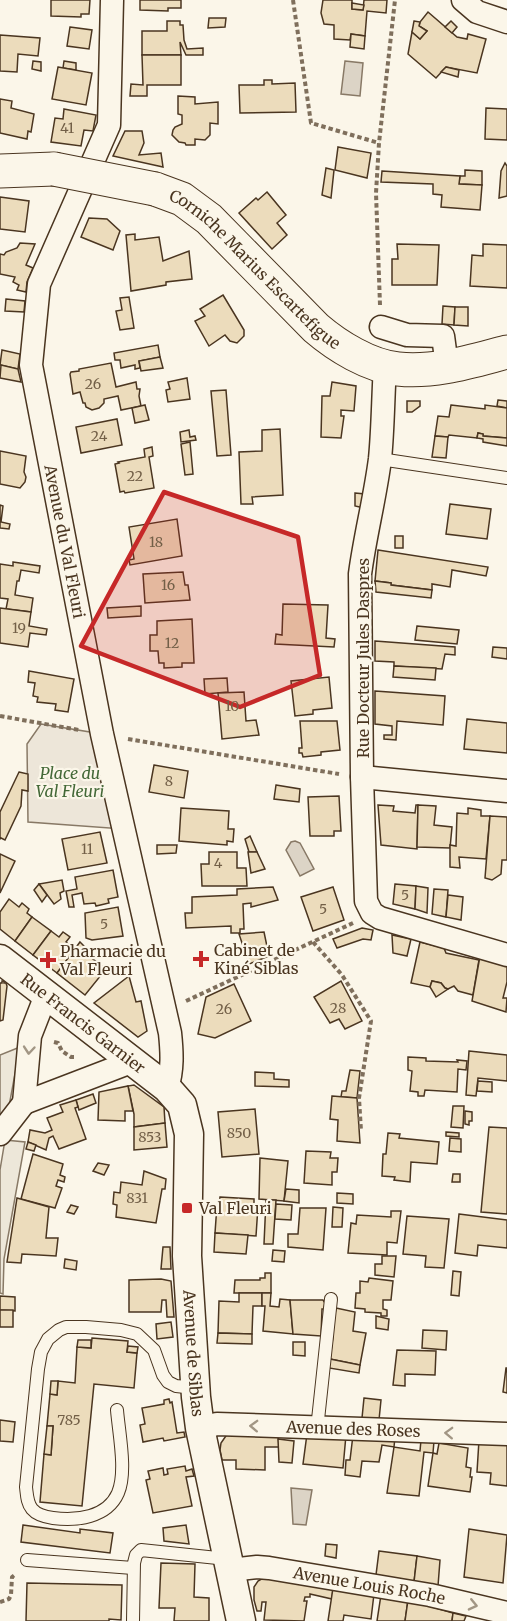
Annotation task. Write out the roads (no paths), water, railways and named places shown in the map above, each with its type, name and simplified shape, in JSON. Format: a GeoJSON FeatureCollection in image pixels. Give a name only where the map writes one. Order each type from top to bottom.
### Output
{"type":"FeatureCollection","features":[{"type":"Feature","properties":{"kind":"main road","name":"Corniche Marius Escartefigue"},"geometry":{"type":"LineString","coordinates":[[0,171],[54,169],[155,189],[182,199],[209,219],[328,339],[354,354],[385,366],[397,369],[447,366],[507,352]]}},
{"type":"Feature","properties":{"kind":"street","name":"Avenue du Val Fleuri"},"geometry":{"type":"LineString","coordinates":[[112,0],[109,125],[39,284],[31,365],[102,734],[171,1044],[171,1076],[167,1088]]}},
{"type":"Feature","properties":{"kind":"street"},"geometry":{"type":"LineString","coordinates":[[463,0],[477,12],[507,22]]}},
{"type":"Feature","properties":{"kind":"street"},"geometry":{"type":"LineString","coordinates":[[381,327],[407,335],[443,336],[447,366]]}},
{"type":"Feature","properties":{"kind":"street","name":"Rue Docteur Jules Daspres"},"geometry":{"type":"LineString","coordinates":[[385,366],[380,459],[374,505],[364,544],[360,574],[365,896],[372,913],[388,920],[507,955]]}},
{"type":"Feature","properties":{"kind":"street"},"geometry":{"type":"LineString","coordinates":[[362,777],[507,791]]}},
{"type":"Feature","properties":{"kind":"street","name":"Rue Francis Garnier"},"geometry":{"type":"LineString","coordinates":[[0,959],[46,995],[119,1067],[167,1088]]}},
{"type":"Feature","properties":{"kind":"street"},"geometry":{"type":"LineString","coordinates":[[24,1103],[30,1036],[46,995]]}},
{"type":"Feature","properties":{"kind":"street"},"geometry":{"type":"LineString","coordinates":[[0,1134],[24,1103],[119,1067]]}},
{"type":"Feature","properties":{"kind":"street","name":"Avenue de Siblas"},"geometry":{"type":"LineString","coordinates":[[167,1088],[182,1105],[189,1134],[187,1256],[195,1388],[200,1428],[241,1621]]}},
{"type":"Feature","properties":{"kind":"street","name":"Avenue des Roses"},"geometry":{"type":"LineString","coordinates":[[200,1428],[217,1424],[507,1434]]}},
{"type":"Feature","properties":{"kind":"street","name":"Avenue Louis Roche"},"geometry":{"type":"LineString","coordinates":[[229,1565],[269,1568],[420,1594],[507,1613]]}},
{"type":"Feature","properties":{"kind":"lane"},"geometry":{"type":"LineString","coordinates":[[380,459],[507,478]]}},
{"type":"Feature","properties":{"kind":"lane"},"geometry":{"type":"LineString","coordinates":[[317,1429],[331,1299]]}},
{"type":"Feature","properties":{"kind":"lane"},"geometry":{"type":"LineString","coordinates":[[117,1410],[122,1476],[114,1500],[100,1512],[80,1519],[57,1519],[37,1514],[29,1504],[26,1487],[38,1369],[44,1344],[52,1334],[72,1326],[121,1330],[137,1334],[154,1350],[168,1382],[176,1386],[195,1388]]}},
{"type":"Feature","properties":{"kind":"lane"},"geometry":{"type":"LineString","coordinates":[[133,1621],[133,1568],[135,1555],[141,1550],[229,1565]]}},
{"type":"Feature","properties":{"kind":"lane"},"geometry":{"type":"LineString","coordinates":[[27,1560],[133,1568]]}},
{"type":"Feature","properties":{"kind":"place","name":"Cabinet de Kiné Siblas"},"geometry":{"type":"Point","coordinates":[201,959]}},
{"type":"Feature","properties":{"kind":"place","name":"Pharmacie du Val Fleuri"},"geometry":{"type":"Point","coordinates":[48,960]}},
{"type":"Feature","properties":{"kind":"place","name":"Val Fleuri"},"geometry":{"type":"Point","coordinates":[187,1208]}},
{"type":"Feature","properties":{"kind":"park label","name":"Place du Val Fleuri"},"geometry":{"type":"Point","coordinates":[70,782]}}]}
